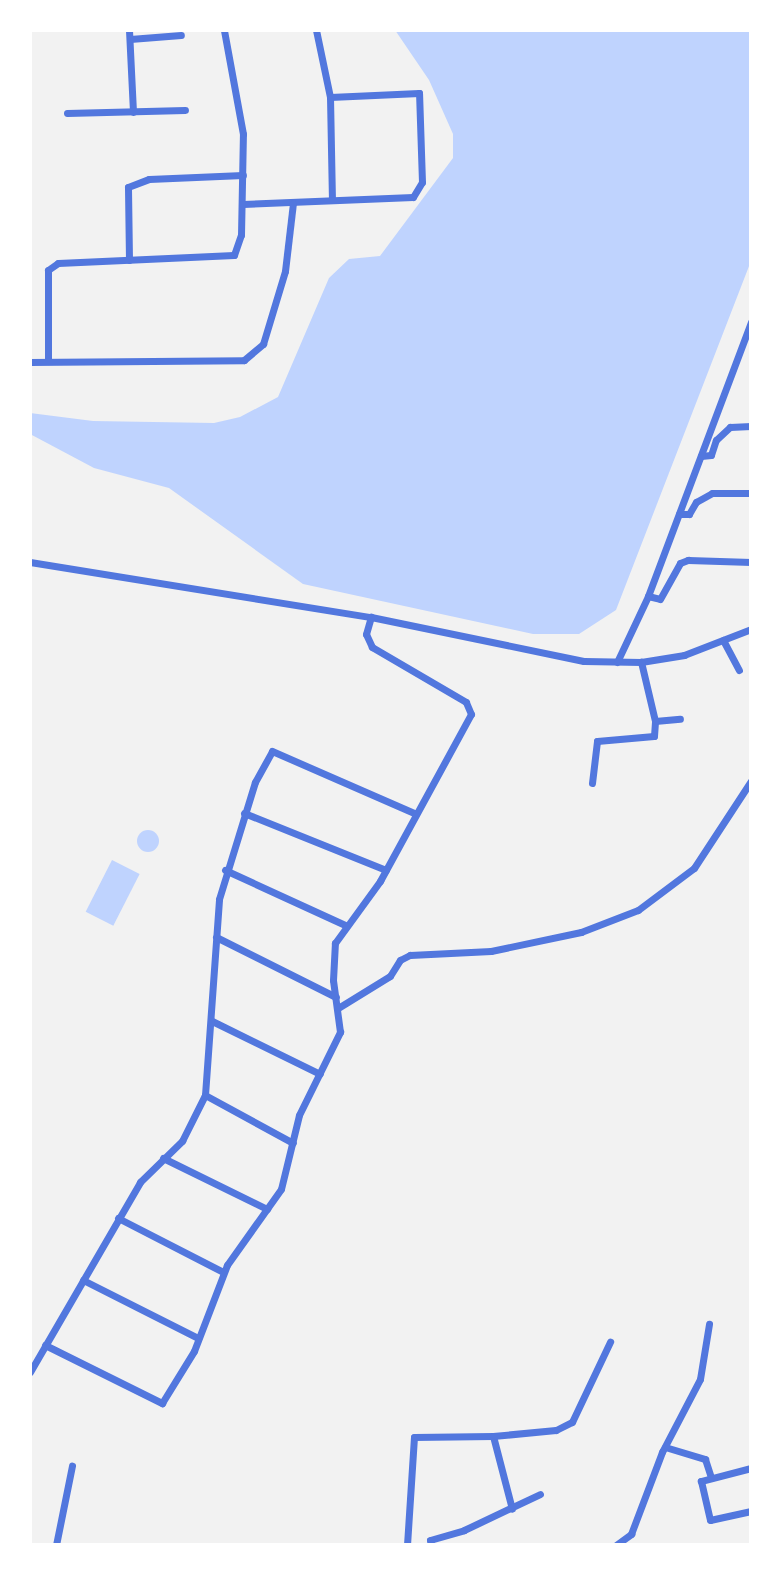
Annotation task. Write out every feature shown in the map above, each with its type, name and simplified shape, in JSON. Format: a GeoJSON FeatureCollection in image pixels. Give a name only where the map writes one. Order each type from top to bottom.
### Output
{"type":"FeatureCollection","features":[{"type":"Feature","properties":{"kind":"street"},"geometry":{"type":"LineString","coordinates":[[130,30],[133,112]]}},
{"type":"Feature","properties":{"kind":"street"},"geometry":{"type":"LineString","coordinates":[[48,361],[48,270],[58,263],[234,255],[243,204],[243,134],[224,30]]}},
{"type":"Feature","properties":{"kind":"street"},"geometry":{"type":"LineString","coordinates":[[316,30],[330,97],[332,200]]}},
{"type":"Feature","properties":{"kind":"street"},"geometry":{"type":"LineString","coordinates":[[130,39],[181,35]]}},
{"type":"Feature","properties":{"kind":"street"},"geometry":{"type":"LineString","coordinates":[[243,204],[413,197],[422,182],[419,93],[330,97]]}},
{"type":"Feature","properties":{"kind":"street"},"geometry":{"type":"LineString","coordinates":[[68,113],[185,110]]}},
{"type":"Feature","properties":{"kind":"street"},"geometry":{"type":"LineString","coordinates":[[129,260],[128,187],[149,179],[243,174]]}},
{"type":"Feature","properties":{"kind":"street"},"geometry":{"type":"LineString","coordinates":[[30,362],[244,360],[263,344],[285,271],[293,203]]}},
{"type":"Feature","properties":{"kind":"street"},"geometry":{"type":"LineString","coordinates":[[617,663],[648,596],[751,322]]}},
{"type":"Feature","properties":{"kind":"street"},"geometry":{"type":"LineString","coordinates":[[701,456],[711,455],[716,440],[730,427],[751,426]]}},
{"type":"Feature","properties":{"kind":"street"},"geometry":{"type":"LineString","coordinates":[[679,514],[689,514],[696,502],[712,494],[751,493]]}},
{"type":"Feature","properties":{"kind":"street"},"geometry":{"type":"LineString","coordinates":[[648,596],[660,599],[680,563],[688,560],[751,562]]}},
{"type":"Feature","properties":{"kind":"street"},"geometry":{"type":"LineString","coordinates":[[30,562],[371,617],[554,657],[617,663],[641,662],[684,654],[751,629]]}},
{"type":"Feature","properties":{"kind":"street"},"geometry":{"type":"LineString","coordinates":[[45,1345],[162,1403],[198,1338],[223,1272],[285,1180],[299,1115],[340,1032],[332,958],[345,925],[386,870],[414,813],[469,720],[470,708],[372,647],[366,634],[371,617]]}},
{"type":"Feature","properties":{"kind":"street"},"geometry":{"type":"LineString","coordinates":[[723,640],[739,670]]}},
{"type":"Feature","properties":{"kind":"street"},"geometry":{"type":"LineString","coordinates":[[592,783],[597,740],[654,736],[655,720],[641,662]]}},
{"type":"Feature","properties":{"kind":"street"},"geometry":{"type":"LineString","coordinates":[[655,720],[680,719]]}},
{"type":"Feature","properties":{"kind":"street"},"geometry":{"type":"LineString","coordinates":[[30,1372],[140,1182],[182,1141],[205,1095],[216,937],[225,870],[244,813],[272,751],[414,813]]}},
{"type":"Feature","properties":{"kind":"street"},"geometry":{"type":"LineString","coordinates":[[338,1007],[390,976],[400,960],[410,955],[491,951],[581,932],[638,909],[694,868],[751,781]]}},
{"type":"Feature","properties":{"kind":"street"},"geometry":{"type":"LineString","coordinates":[[244,813],[386,870]]}},
{"type":"Feature","properties":{"kind":"street"},"geometry":{"type":"LineString","coordinates":[[225,870],[345,925]]}},
{"type":"Feature","properties":{"kind":"street"},"geometry":{"type":"LineString","coordinates":[[216,937],[336,997]]}},
{"type":"Feature","properties":{"kind":"street"},"geometry":{"type":"LineString","coordinates":[[212,1021],[320,1073]]}},
{"type":"Feature","properties":{"kind":"street"},"geometry":{"type":"LineString","coordinates":[[205,1095],[293,1143]]}},
{"type":"Feature","properties":{"kind":"street"},"geometry":{"type":"LineString","coordinates":[[163,1158],[267,1209]]}},
{"type":"Feature","properties":{"kind":"street"},"geometry":{"type":"LineString","coordinates":[[118,1218],[223,1272]]}},
{"type":"Feature","properties":{"kind":"street"},"geometry":{"type":"LineString","coordinates":[[83,1280],[198,1338]]}},
{"type":"Feature","properties":{"kind":"street"},"geometry":{"type":"LineString","coordinates":[[616,1545],[631,1534],[665,1447],[700,1379],[709,1324]]}},
{"type":"Feature","properties":{"kind":"street"},"geometry":{"type":"LineString","coordinates":[[407,1545],[414,1437],[492,1436],[556,1430],[572,1422],[610,1342]]}},
{"type":"Feature","properties":{"kind":"street"},"geometry":{"type":"LineString","coordinates":[[492,1436],[513,1509]]}},
{"type":"Feature","properties":{"kind":"street"},"geometry":{"type":"LineString","coordinates":[[665,1447],[705,1459],[710,1478]]}},
{"type":"Feature","properties":{"kind":"street"},"geometry":{"type":"LineString","coordinates":[[56,1545],[72,1466]]}},
{"type":"Feature","properties":{"kind":"street"},"geometry":{"type":"LineString","coordinates":[[751,1468],[701,1481],[710,1520],[751,1511]]}},
{"type":"Feature","properties":{"kind":"street"},"geometry":{"type":"LineString","coordinates":[[431,1545],[430,1540],[513,1509],[540,1494]]}},
{"type":"Feature","properties":{"kind":"water"},"geometry":{"type":"Polygon","coordinates":[[[395,30],[751,30],[751,261],[616,610],[579,634],[533,634],[303,584],[169,488],[94,468],[30,434],[30,413],[93,421],[214,423],[240,417],[278,397],[329,278],[349,259],[380,256],[453,158],[453,134],[429,80],[395,30]]]}},
{"type":"Feature","properties":{"kind":"water"},"geometry":{"type":"Polygon","coordinates":[[[148,830],[156,833],[159,841],[156,849],[148,852],[140,849],[137,841],[140,833],[148,830]]]}},
{"type":"Feature","properties":{"kind":"water"},"geometry":{"type":"Polygon","coordinates":[[[112,860],[140,874],[113,926],[86,912],[112,860]]]}}]}
